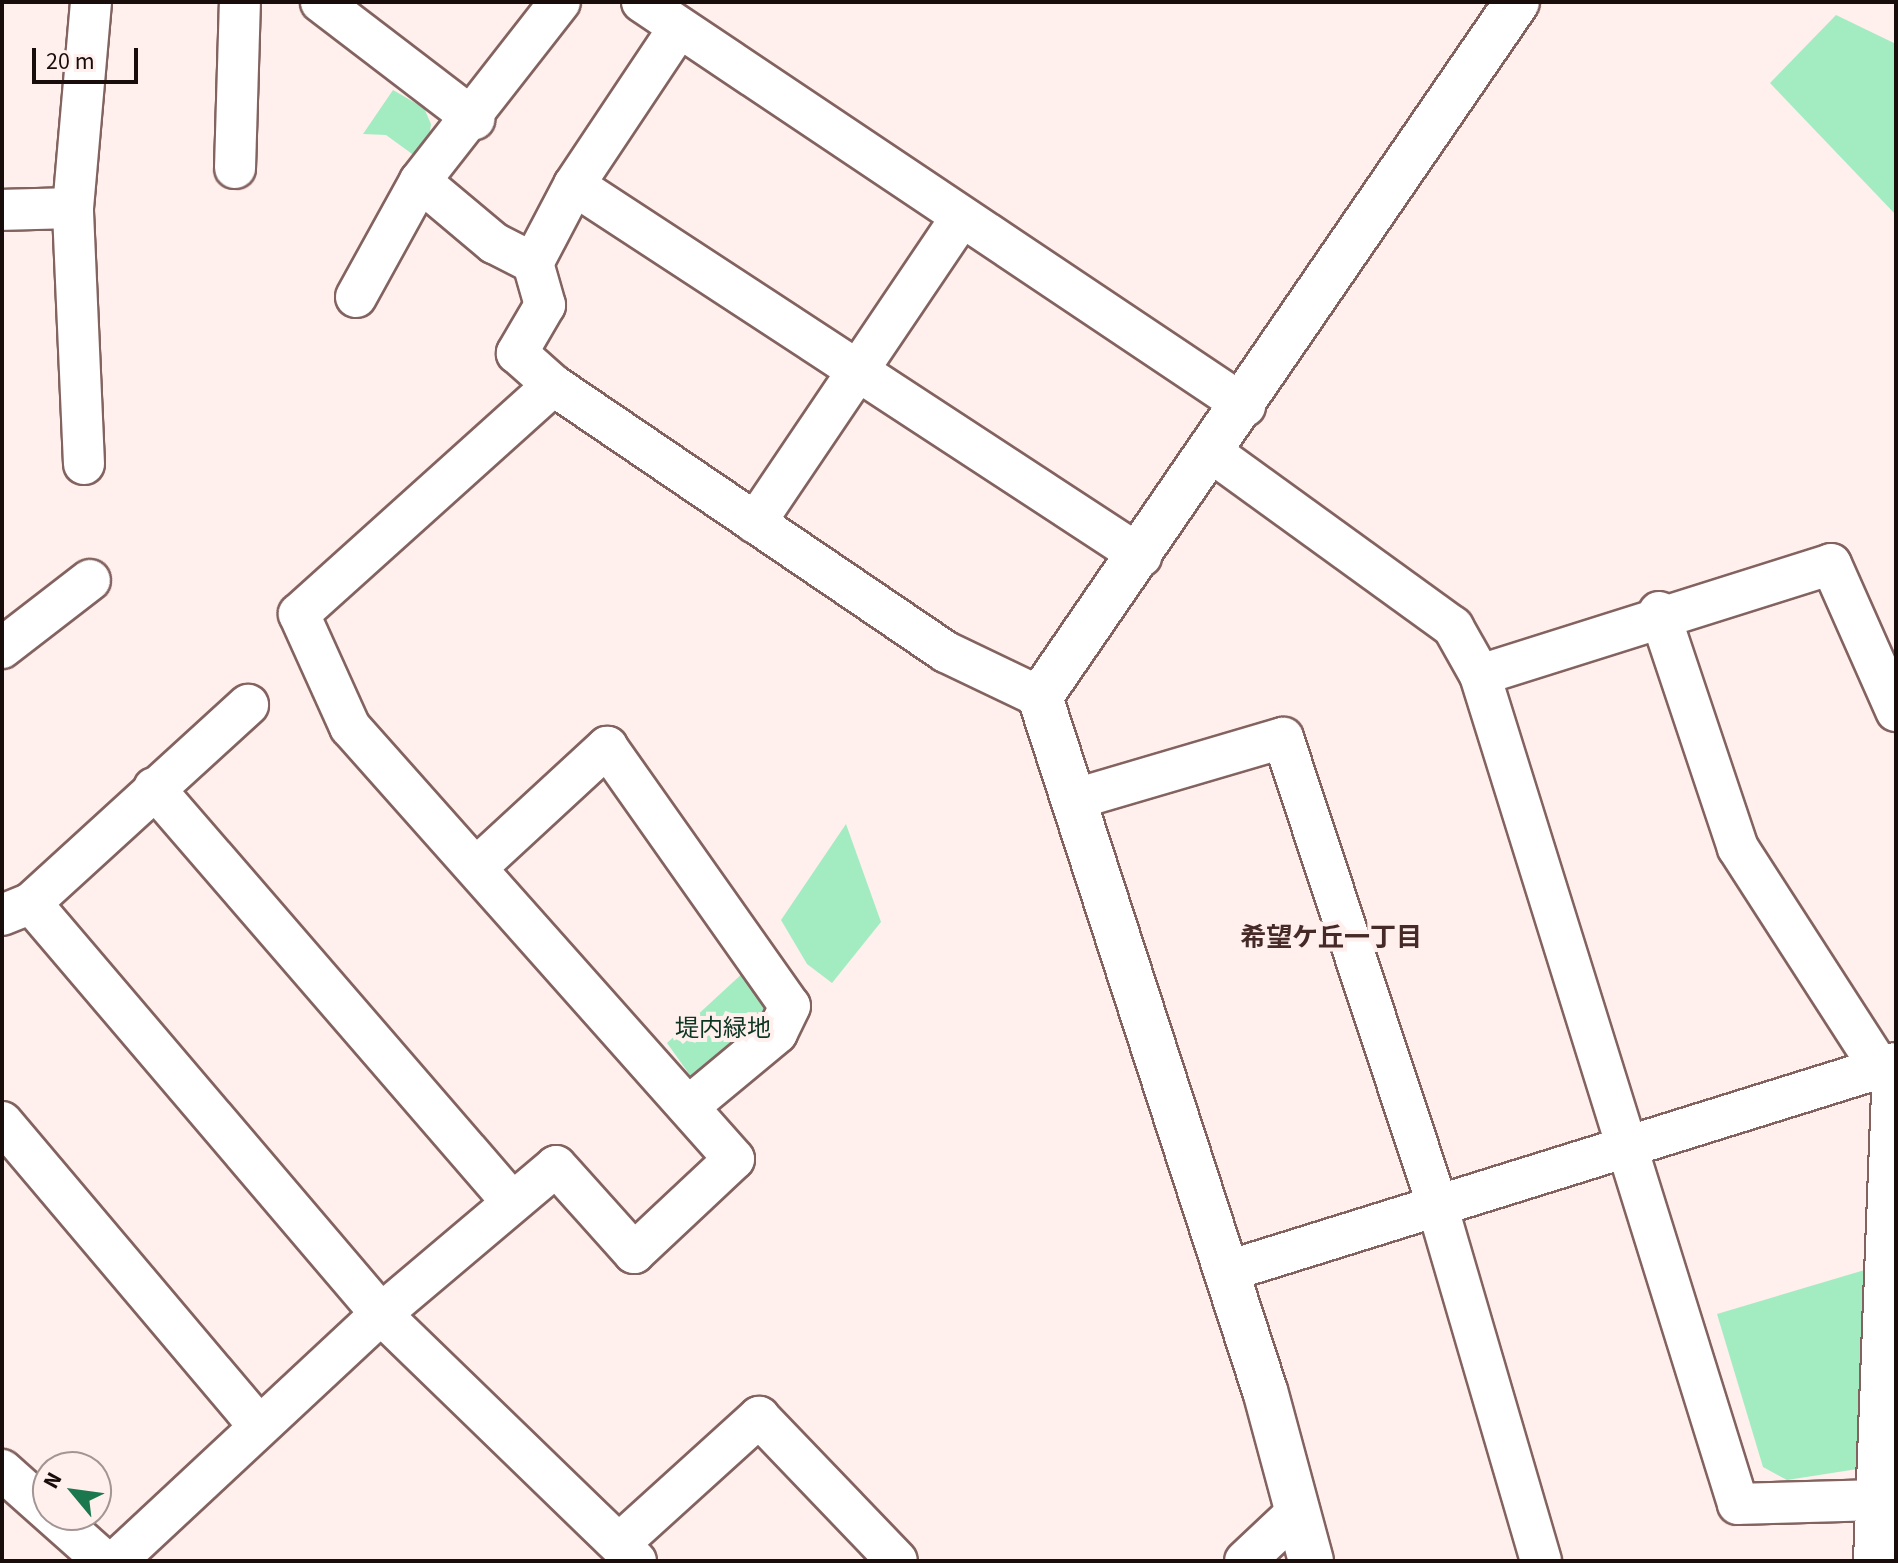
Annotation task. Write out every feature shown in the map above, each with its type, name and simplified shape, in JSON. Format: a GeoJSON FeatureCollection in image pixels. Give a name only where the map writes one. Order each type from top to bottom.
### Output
{"type":"FeatureCollection","features":[{"type":"Feature","properties":{"kind":"street"},"geometry":{"type":"LineString","coordinates":[[84,464],[73,208],[91,2]]}},
{"type":"Feature","properties":{"kind":"street"},"geometry":{"type":"LineString","coordinates":[[235,168],[240,2]]}},
{"type":"Feature","properties":{"kind":"street"},"geometry":{"type":"LineString","coordinates":[[321,2],[474,119]]}},
{"type":"Feature","properties":{"kind":"street"},"geometry":{"type":"LineString","coordinates":[[356,297],[420,181],[474,119],[560,2]]}},
{"type":"Feature","properties":{"kind":"street"},"geometry":{"type":"LineString","coordinates":[[642,2],[960,219],[1245,406]]}},
{"type":"Feature","properties":{"kind":"street"},"geometry":{"type":"LineString","coordinates":[[1040,697],[1214,454],[1517,2]]}},
{"type":"Feature","properties":{"kind":"street"},"geometry":{"type":"LineString","coordinates":[[678,29],[574,185],[533,263],[545,305],[517,353],[553,385],[946,652],[1040,697],[1225,1272],[1311,1561]]}},
{"type":"Feature","properties":{"kind":"street"},"geometry":{"type":"LineString","coordinates":[[420,181],[494,243],[533,263]]}},
{"type":"Feature","properties":{"kind":"street"},"geometry":{"type":"LineString","coordinates":[[574,185],[1141,556]]}},
{"type":"Feature","properties":{"kind":"street"},"geometry":{"type":"LineString","coordinates":[[2,210],[73,208]]}},
{"type":"Feature","properties":{"kind":"street"},"geometry":{"type":"LineString","coordinates":[[755,523],[960,219]]}},
{"type":"Feature","properties":{"kind":"street"},"geometry":{"type":"LineString","coordinates":[[116,1561],[381,1314],[556,1166],[634,1253],[734,1159],[478,866],[350,727],[299,614],[553,385]]}},
{"type":"Feature","properties":{"kind":"street"},"geometry":{"type":"LineString","coordinates":[[1214,454],[1453,627],[1480,675],[1624,1150],[1738,1504],[1877,1500]]}},
{"type":"Feature","properties":{"kind":"street"},"geometry":{"type":"LineString","coordinates":[[1480,675],[1659,612],[1831,564],[1896,711]]}},
{"type":"Feature","properties":{"kind":"street"},"geometry":{"type":"LineString","coordinates":[[2,648],[90,580]]}},
{"type":"Feature","properties":{"kind":"street"},"geometry":{"type":"LineString","coordinates":[[1659,612],[1738,848],[1889,1064],[1874,1561]]}},
{"type":"Feature","properties":{"kind":"street"},"geometry":{"type":"LineString","coordinates":[[248,705],[16,909],[381,1314],[628,1552],[759,1417],[897,1561]]}},
{"type":"Feature","properties":{"kind":"street"},"geometry":{"type":"LineString","coordinates":[[1072,800],[1283,738],[1437,1205],[1541,1561]]}},
{"type":"Feature","properties":{"kind":"street"},"geometry":{"type":"LineString","coordinates":[[478,866],[607,747],[790,1006],[777,1033],[689,1106]]}},
{"type":"Feature","properties":{"kind":"street"},"geometry":{"type":"LineString","coordinates":[[154,788],[512,1202]]}},
{"type":"Feature","properties":{"kind":"street"},"geometry":{"type":"LineString","coordinates":[[1225,1272],[1624,1150],[1889,1064]]}},
{"type":"Feature","properties":{"kind":"street"},"geometry":{"type":"LineString","coordinates":[[2,1122],[259,1426]]}},
{"type":"Feature","properties":{"kind":"street"},"geometry":{"type":"LineString","coordinates":[[2,1470],[66,1550],[104,1561]]}},
{"type":"Feature","properties":{"kind":"street"},"geometry":{"type":"LineString","coordinates":[[1245,1561],[1298,1511]]}},
{"type":"Feature","properties":{"kind":"green space"},"geometry":{"type":"Polygon","coordinates":[[[1836,15],[1896,44],[1896,215],[1770,83],[1836,15]]]}},
{"type":"Feature","properties":{"kind":"green space"},"geometry":{"type":"Polygon","coordinates":[[[393,90],[424,108],[431,124],[426,164],[386,135],[363,134],[393,90]]]}},
{"type":"Feature","properties":{"kind":"green space"},"geometry":{"type":"Polygon","coordinates":[[[846,824],[881,922],[832,983],[807,964],[781,920],[846,824]]]}},
{"type":"Feature","properties":{"kind":"green space","name":"堤内緑地"},"geometry":{"type":"Polygon","coordinates":[[[745,971],[772,1015],[692,1078],[667,1043],[745,971]]]}},
{"type":"Feature","properties":{"kind":"green space"},"geometry":{"type":"Polygon","coordinates":[[[1888,1263],[1864,1468],[1787,1480],[1763,1467],[1717,1314],[1888,1263]]]}},
{"type":"Feature","properties":{"kind":"district","name":"希望ケ丘一丁目"},"geometry":{"type":"Point","coordinates":[1331,938]}}]}
